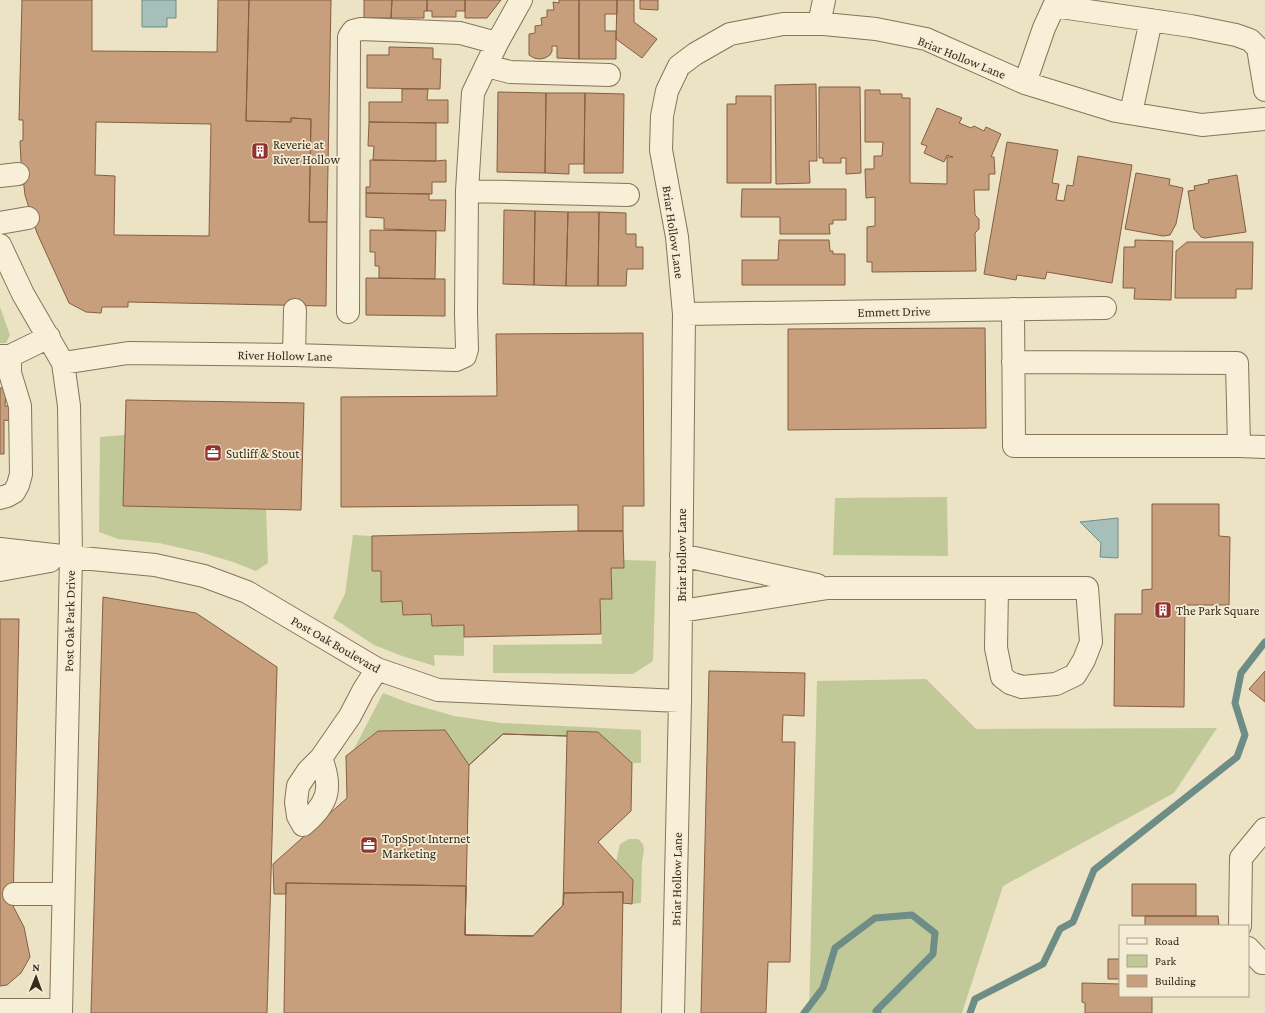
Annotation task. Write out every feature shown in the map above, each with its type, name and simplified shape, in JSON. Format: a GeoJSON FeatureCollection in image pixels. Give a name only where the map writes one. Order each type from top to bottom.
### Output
{"type":"FeatureCollection","features":[{"type":"Feature","properties":{"kind":"street"},"geometry":{"type":"LineString","coordinates":[[521,0],[497,43],[473,93],[467,191],[628,195]]}},
{"type":"Feature","properties":{"kind":"street"},"geometry":{"type":"LineString","coordinates":[[819,24],[824,0]]}},
{"type":"Feature","properties":{"kind":"street"},"geometry":{"type":"LineString","coordinates":[[1025,83],[1044,28],[1055,3],[1191,26],[1236,35],[1250,40],[1258,48],[1265,90]]}},
{"type":"Feature","properties":{"kind":"street"},"geometry":{"type":"LineString","coordinates":[[1131,113],[1151,20]]}},
{"type":"Feature","properties":{"kind":"street","name":"Briar Hollow Lane"},"geometry":{"type":"LineString","coordinates":[[673,1013],[680,701],[684,314],[677,237],[661,150],[662,116],[666,91],[679,66],[695,54],[730,34],[783,24],[819,24],[876,29],[926,40],[1025,83],[1116,111],[1202,125],[1265,119]]}},
{"type":"Feature","properties":{"kind":"street"},"geometry":{"type":"LineString","coordinates":[[348,312],[349,37],[353,31],[361,29],[460,33],[497,43]]}},
{"type":"Feature","properties":{"kind":"street"},"geometry":{"type":"LineString","coordinates":[[487,66],[510,72],[609,75]]}},
{"type":"Feature","properties":{"kind":"street","name":"River Hollow Lane"},"geometry":{"type":"LineString","coordinates":[[63,363],[128,353],[294,355],[456,360],[465,356],[467,349],[467,191]]}},
{"type":"Feature","properties":{"kind":"street"},"geometry":{"type":"LineString","coordinates":[[0,223],[28,218]]}},
{"type":"Feature","properties":{"kind":"street","name":"Post Oak Park Drive"},"geometry":{"type":"LineString","coordinates":[[0,245],[23,294],[63,363],[69,406],[71,557],[61,1011]]}},
{"type":"Feature","properties":{"kind":"street","name":"Emmett Drive"},"geometry":{"type":"LineString","coordinates":[[684,314],[1105,308]]}},
{"type":"Feature","properties":{"kind":"street"},"geometry":{"type":"LineString","coordinates":[[1013,309],[1014,446],[1265,447]]}},
{"type":"Feature","properties":{"kind":"street"},"geometry":{"type":"LineString","coordinates":[[294,355],[295,310]]}},
{"type":"Feature","properties":{"kind":"street"},"geometry":{"type":"LineString","coordinates":[[0,498],[14,492],[21,474],[20,406],[5,356],[49,337]]}},
{"type":"Feature","properties":{"kind":"street"},"geometry":{"type":"LineString","coordinates":[[1013,362],[1237,363],[1238,446]]}},
{"type":"Feature","properties":{"kind":"street","name":"Post Oak Boulevard"},"geometry":{"type":"LineString","coordinates":[[0,548],[71,557],[155,565],[204,576],[247,592],[377,669],[438,690],[680,701]]}},
{"type":"Feature","properties":{"kind":"street"},"geometry":{"type":"LineString","coordinates":[[681,555],[828,588]]}},
{"type":"Feature","properties":{"kind":"street","name":"Post Oak Boulevard"},"geometry":{"type":"LineString","coordinates":[[0,570],[71,557]]}},
{"type":"Feature","properties":{"kind":"street"},"geometry":{"type":"LineString","coordinates":[[681,611],[828,588],[997,588],[1087,588],[1091,642],[1084,660],[1075,675],[1056,684],[1022,687],[1002,677],[996,648],[997,588]]}},
{"type":"Feature","properties":{"kind":"street"},"geometry":{"type":"LineString","coordinates":[[321,758],[350,716],[377,669]]}},
{"type":"Feature","properties":{"kind":"street"},"geometry":{"type":"LineString","coordinates":[[1240,925],[1241,858],[1265,829]]}},
{"type":"Feature","properties":{"kind":"street"},"geometry":{"type":"LineString","coordinates":[[14,894],[64,894]]}},
{"type":"Feature","properties":{"kind":"street"},"geometry":{"type":"LineString","coordinates":[[1249,949],[1262,963],[1265,963]]}},
{"type":"Feature","properties":{"kind":"street"},"geometry":{"type":"LineString","coordinates":[[0,1010],[61,1011]]}},
{"type":"Feature","properties":{"kind":"green space"},"geometry":{"type":"Polygon","coordinates":[[[0,307],[10,335],[6,343],[0,343],[0,307]]]}},
{"type":"Feature","properties":{"kind":"green space"},"geometry":{"type":"Polygon","coordinates":[[[125,435],[124,506],[266,509],[268,563],[256,571],[203,553],[159,543],[118,539],[99,532],[100,437],[125,435]]]}},
{"type":"Feature","properties":{"kind":"green space"},"geometry":{"type":"Polygon","coordinates":[[[947,497],[948,556],[833,555],[835,498],[947,497]]]}},
{"type":"Feature","properties":{"kind":"green space"},"geometry":{"type":"Polygon","coordinates":[[[353,535],[372,536],[372,570],[381,571],[382,601],[402,601],[403,615],[431,614],[432,626],[464,625],[464,656],[434,655],[435,666],[402,656],[374,645],[333,618],[345,594],[353,535]]]}},
{"type":"Feature","properties":{"kind":"green space"},"geometry":{"type":"Polygon","coordinates":[[[624,560],[656,561],[653,661],[633,674],[493,673],[493,645],[602,644],[600,599],[612,599],[611,568],[624,568],[624,560]]]}},
{"type":"Feature","properties":{"kind":"green space"},"geometry":{"type":"Polygon","coordinates":[[[926,679],[976,729],[1217,728],[1174,793],[1003,886],[962,1013],[809,1013],[817,681],[926,679]]]}},
{"type":"Feature","properties":{"kind":"green space"},"geometry":{"type":"Polygon","coordinates":[[[383,693],[409,703],[454,716],[501,723],[641,730],[641,763],[632,763],[598,732],[568,731],[567,736],[503,734],[469,765],[445,730],[378,731],[354,749],[383,693]]]}},
{"type":"Feature","properties":{"kind":"green space"},"geometry":{"type":"Polygon","coordinates":[[[629,839],[638,839],[643,844],[644,850],[642,862],[641,903],[632,904],[633,880],[616,862],[620,844],[629,839]]]}},
{"type":"Feature","properties":{"kind":"water"},"geometry":{"type":"Polygon","coordinates":[[[142,0],[176,0],[176,18],[167,18],[167,27],[142,27],[142,0]]]}},
{"type":"Feature","properties":{"kind":"water"},"geometry":{"type":"Polygon","coordinates":[[[1118,518],[1118,558],[1100,557],[1101,543],[1080,522],[1118,518]]]}},
{"type":"Feature","properties":{"kind":"building","name":"Reverie at River Hollow"},"geometry":{"type":"Polygon","coordinates":[[[22,0],[92,0],[92,51],[217,52],[218,0],[249,0],[246,121],[291,122],[291,118],[311,119],[309,222],[327,222],[326,306],[128,302],[128,307],[102,307],[101,313],[86,312],[69,303],[37,233],[25,195],[20,141],[23,140],[23,120],[19,120],[22,0]],[[96,122],[95,175],[115,176],[114,235],[209,236],[211,124],[96,122]]]}},
{"type":"Feature","properties":{"kind":"building"},"geometry":{"type":"Polygon","coordinates":[[[249,0],[331,0],[327,222],[309,222],[311,119],[291,118],[291,122],[246,121],[249,0]]]}},
{"type":"Feature","properties":{"kind":"building"},"geometry":{"type":"Polygon","coordinates":[[[364,0],[392,0],[391,18],[364,18],[364,0]]]}},
{"type":"Feature","properties":{"kind":"building"},"geometry":{"type":"Polygon","coordinates":[[[392,0],[427,0],[427,11],[424,11],[424,18],[391,18],[392,0]]]}},
{"type":"Feature","properties":{"kind":"building"},"geometry":{"type":"Polygon","coordinates":[[[427,0],[465,0],[465,11],[456,11],[456,17],[432,17],[432,11],[427,11],[427,0]]]}},
{"type":"Feature","properties":{"kind":"building"},"geometry":{"type":"Polygon","coordinates":[[[465,0],[501,0],[487,18],[465,18],[465,0]]]}},
{"type":"Feature","properties":{"kind":"building"},"geometry":{"type":"Polygon","coordinates":[[[559,0],[579,0],[579,59],[557,58],[557,46],[552,46],[550,55],[545,58],[534,58],[529,55],[529,34],[535,33],[535,26],[542,25],[541,18],[547,17],[547,10],[554,10],[553,2],[559,3],[559,0]]]}},
{"type":"Feature","properties":{"kind":"building"},"geometry":{"type":"Polygon","coordinates":[[[579,0],[617,0],[617,14],[605,14],[605,31],[616,31],[616,59],[579,59],[579,0]]]}},
{"type":"Feature","properties":{"kind":"building"},"geometry":{"type":"Polygon","coordinates":[[[617,0],[634,0],[634,22],[657,39],[642,58],[616,39],[617,0]]]}},
{"type":"Feature","properties":{"kind":"building"},"geometry":{"type":"Polygon","coordinates":[[[640,0],[658,0],[658,10],[640,9],[640,0]]]}},
{"type":"Feature","properties":{"kind":"building"},"geometry":{"type":"Polygon","coordinates":[[[389,47],[433,48],[433,59],[441,59],[440,89],[367,88],[367,55],[389,55],[389,47]]]}},
{"type":"Feature","properties":{"kind":"building"},"geometry":{"type":"Polygon","coordinates":[[[816,84],[817,161],[809,161],[810,183],[776,184],[775,85],[816,84]]]}},
{"type":"Feature","properties":{"kind":"building"},"geometry":{"type":"Polygon","coordinates":[[[819,87],[860,87],[861,173],[846,174],[846,158],[841,158],[841,163],[823,163],[823,158],[819,158],[819,87]]]}},
{"type":"Feature","properties":{"kind":"building"},"geometry":{"type":"Polygon","coordinates":[[[402,89],[428,89],[427,100],[448,100],[448,123],[369,122],[369,102],[402,102],[402,89]]]}},
{"type":"Feature","properties":{"kind":"building"},"geometry":{"type":"Polygon","coordinates":[[[865,90],[880,90],[880,94],[902,94],[902,98],[910,98],[910,183],[947,184],[947,157],[953,157],[947,155],[944,162],[924,153],[927,146],[921,144],[937,108],[962,118],[959,123],[971,128],[974,126],[984,131],[986,127],[1001,134],[991,157],[994,157],[995,174],[989,174],[989,190],[974,190],[975,215],[979,219],[979,229],[975,233],[976,271],[872,272],[872,262],[867,262],[867,227],[875,226],[875,197],[866,198],[865,169],[874,169],[874,156],[882,156],[883,142],[865,142],[865,90]]]}},
{"type":"Feature","properties":{"kind":"building"},"geometry":{"type":"Polygon","coordinates":[[[498,92],[546,93],[545,173],[497,172],[498,92]]]}},
{"type":"Feature","properties":{"kind":"building"},"geometry":{"type":"Polygon","coordinates":[[[546,93],[585,93],[584,164],[569,164],[569,174],[545,173],[546,93]]]}},
{"type":"Feature","properties":{"kind":"building"},"geometry":{"type":"Polygon","coordinates":[[[585,93],[624,94],[623,173],[584,173],[585,93]]]}},
{"type":"Feature","properties":{"kind":"building"},"geometry":{"type":"Polygon","coordinates":[[[736,96],[771,96],[771,183],[727,183],[727,104],[736,104],[736,96]]]}},
{"type":"Feature","properties":{"kind":"building"},"geometry":{"type":"Polygon","coordinates":[[[369,122],[436,123],[436,161],[373,160],[374,146],[368,146],[369,122]]]}},
{"type":"Feature","properties":{"kind":"building"},"geometry":{"type":"Polygon","coordinates":[[[1007,142],[1058,150],[1052,183],[1059,184],[1056,200],[1064,201],[1067,185],[1073,186],[1078,156],[1132,165],[1112,283],[1047,272],[1045,279],[1017,275],[1016,280],[984,274],[1007,142]]]}},
{"type":"Feature","properties":{"kind":"building"},"geometry":{"type":"Polygon","coordinates":[[[370,160],[446,160],[446,182],[432,182],[432,194],[366,193],[366,187],[370,187],[370,160]]]}},
{"type":"Feature","properties":{"kind":"building"},"geometry":{"type":"Polygon","coordinates":[[[1136,173],[1170,179],[1169,185],[1183,188],[1176,224],[1170,235],[1163,236],[1125,229],[1136,173]]]}},
{"type":"Feature","properties":{"kind":"building"},"geometry":{"type":"Polygon","coordinates":[[[1237,175],[1246,232],[1205,238],[1201,237],[1194,229],[1188,191],[1195,190],[1194,186],[1209,183],[1208,180],[1237,175]]]}},
{"type":"Feature","properties":{"kind":"building"},"geometry":{"type":"Polygon","coordinates":[[[742,189],[846,189],[846,220],[833,220],[833,224],[829,224],[830,234],[780,234],[780,217],[741,217],[742,189]]]}},
{"type":"Feature","properties":{"kind":"building"},"geometry":{"type":"Polygon","coordinates":[[[366,193],[429,194],[429,200],[446,200],[445,231],[384,229],[384,218],[366,217],[366,193]]]}},
{"type":"Feature","properties":{"kind":"building"},"geometry":{"type":"Polygon","coordinates":[[[504,210],[535,211],[534,285],[503,284],[504,210]]]}},
{"type":"Feature","properties":{"kind":"building"},"geometry":{"type":"Polygon","coordinates":[[[535,211],[568,212],[566,286],[534,285],[535,211]]]}},
{"type":"Feature","properties":{"kind":"building"},"geometry":{"type":"Polygon","coordinates":[[[568,212],[599,212],[598,286],[566,286],[568,212]]]}},
{"type":"Feature","properties":{"kind":"building"},"geometry":{"type":"Polygon","coordinates":[[[599,212],[626,213],[626,234],[636,234],[636,247],[643,247],[643,269],[627,269],[626,286],[598,286],[599,212]]]}},
{"type":"Feature","properties":{"kind":"building"},"geometry":{"type":"Polygon","coordinates":[[[370,230],[436,231],[435,279],[379,278],[379,266],[375,266],[375,252],[370,252],[370,230]]]}},
{"type":"Feature","properties":{"kind":"building"},"geometry":{"type":"Polygon","coordinates":[[[779,240],[829,240],[830,251],[833,251],[833,254],[845,254],[845,285],[742,285],[742,260],[778,260],[779,240]]]}},
{"type":"Feature","properties":{"kind":"building"},"geometry":{"type":"Polygon","coordinates":[[[1135,240],[1173,241],[1171,300],[1134,299],[1135,288],[1123,288],[1124,247],[1135,247],[1135,240]]]}},
{"type":"Feature","properties":{"kind":"building"},"geometry":{"type":"Polygon","coordinates":[[[1187,242],[1253,242],[1252,289],[1236,289],[1236,298],[1175,298],[1176,251],[1187,242]]]}},
{"type":"Feature","properties":{"kind":"building"},"geometry":{"type":"Polygon","coordinates":[[[366,278],[445,279],[445,316],[366,315],[366,278]]]}},
{"type":"Feature","properties":{"kind":"building"},"geometry":{"type":"Polygon","coordinates":[[[985,328],[986,428],[788,430],[788,329],[985,328]]]}},
{"type":"Feature","properties":{"kind":"building"},"geometry":{"type":"Polygon","coordinates":[[[643,333],[644,506],[623,506],[623,531],[578,531],[578,505],[341,507],[341,397],[497,396],[496,334],[643,333]]]}},
{"type":"Feature","properties":{"kind":"building"},"geometry":{"type":"Polygon","coordinates":[[[0,388],[6,388],[5,406],[12,406],[12,421],[4,420],[4,454],[0,454],[0,388]]]}},
{"type":"Feature","properties":{"kind":"building"},"geometry":{"type":"Polygon","coordinates":[[[126,400],[304,403],[301,510],[123,506],[126,400]]]}},
{"type":"Feature","properties":{"kind":"building","name":"The Park Square"},"geometry":{"type":"Polygon","coordinates":[[[1152,504],[1219,504],[1219,536],[1230,537],[1229,605],[1185,605],[1184,707],[1114,706],[1115,614],[1142,614],[1142,590],[1152,589],[1152,504]]]}},
{"type":"Feature","properties":{"kind":"building"},"geometry":{"type":"Polygon","coordinates":[[[623,531],[624,568],[611,568],[612,599],[600,599],[601,634],[464,637],[464,625],[432,626],[431,614],[403,615],[402,601],[381,602],[381,571],[372,571],[372,536],[623,531]]]}},
{"type":"Feature","properties":{"kind":"building"},"geometry":{"type":"Polygon","coordinates":[[[103,597],[196,613],[277,667],[267,1013],[91,1013],[103,597]]]}},
{"type":"Feature","properties":{"kind":"building"},"geometry":{"type":"Polygon","coordinates":[[[0,619],[19,619],[13,906],[24,927],[30,957],[21,973],[7,985],[0,986],[0,619]]]}},
{"type":"Feature","properties":{"kind":"building"},"geometry":{"type":"Polygon","coordinates":[[[709,671],[805,673],[804,716],[783,715],[782,742],[795,742],[790,962],[768,962],[766,1013],[701,1013],[709,671]]]}},
{"type":"Feature","properties":{"kind":"building"},"geometry":{"type":"Polygon","coordinates":[[[1265,671],[1265,702],[1249,689],[1265,671]]]}},
{"type":"Feature","properties":{"kind":"building"},"geometry":{"type":"Polygon","coordinates":[[[445,730],[469,765],[503,734],[567,736],[567,731],[598,732],[632,763],[631,811],[598,842],[633,880],[632,904],[623,903],[623,892],[564,893],[563,905],[533,936],[465,935],[466,886],[286,883],[286,894],[274,894],[273,864],[347,798],[346,756],[378,731],[445,730]]]}},
{"type":"Feature","properties":{"kind":"building"},"geometry":{"type":"Polygon","coordinates":[[[503,734],[567,736],[563,905],[533,936],[465,935],[469,765],[503,734]]]}},
{"type":"Feature","properties":{"kind":"building"},"geometry":{"type":"Polygon","coordinates":[[[286,883],[466,886],[465,935],[533,936],[563,905],[564,893],[623,892],[621,1013],[284,1013],[286,883]]]}},
{"type":"Feature","properties":{"kind":"building"},"geometry":{"type":"Polygon","coordinates":[[[1132,884],[1196,884],[1196,916],[1132,916],[1132,884]]]}},
{"type":"Feature","properties":{"kind":"building"},"geometry":{"type":"Polygon","coordinates":[[[1145,916],[1218,916],[1219,925],[1145,925],[1145,916]]]}},
{"type":"Feature","properties":{"kind":"building"},"geometry":{"type":"Polygon","coordinates":[[[1108,959],[1119,959],[1119,979],[1108,979],[1108,959]]]}},
{"type":"Feature","properties":{"kind":"building"},"geometry":{"type":"Polygon","coordinates":[[[1082,983],[1119,984],[1119,997],[1152,997],[1152,1013],[1085,1013],[1085,1003],[1082,1002],[1082,983]]]}},
{"type":"Feature","properties":{"kind":"waterway"},"geometry":{"type":"LineString","coordinates":[[970,1013],[975,999],[1043,964],[1060,929],[1073,922],[1094,870],[1237,757],[1245,735],[1235,703],[1241,673],[1265,642]]}},
{"type":"Feature","properties":{"kind":"waterway"},"geometry":{"type":"LineString","coordinates":[[804,1013],[823,988],[835,948],[875,918],[912,915],[935,933],[933,954],[876,1011],[878,1013]]}},
{"type":"Feature","properties":{"kind":"place","name":"Reverie at River Hollow"},"geometry":{"type":"Point","coordinates":[260,151]}},
{"type":"Feature","properties":{"kind":"place","name":"Sutliff & Stout"},"geometry":{"type":"Point","coordinates":[213,453]}},
{"type":"Feature","properties":{"kind":"place","name":"The Park Square"},"geometry":{"type":"Point","coordinates":[1163,610]}},
{"type":"Feature","properties":{"kind":"place","name":"TopSpot Internet Marketing"},"geometry":{"type":"Point","coordinates":[369,845]}}]}
